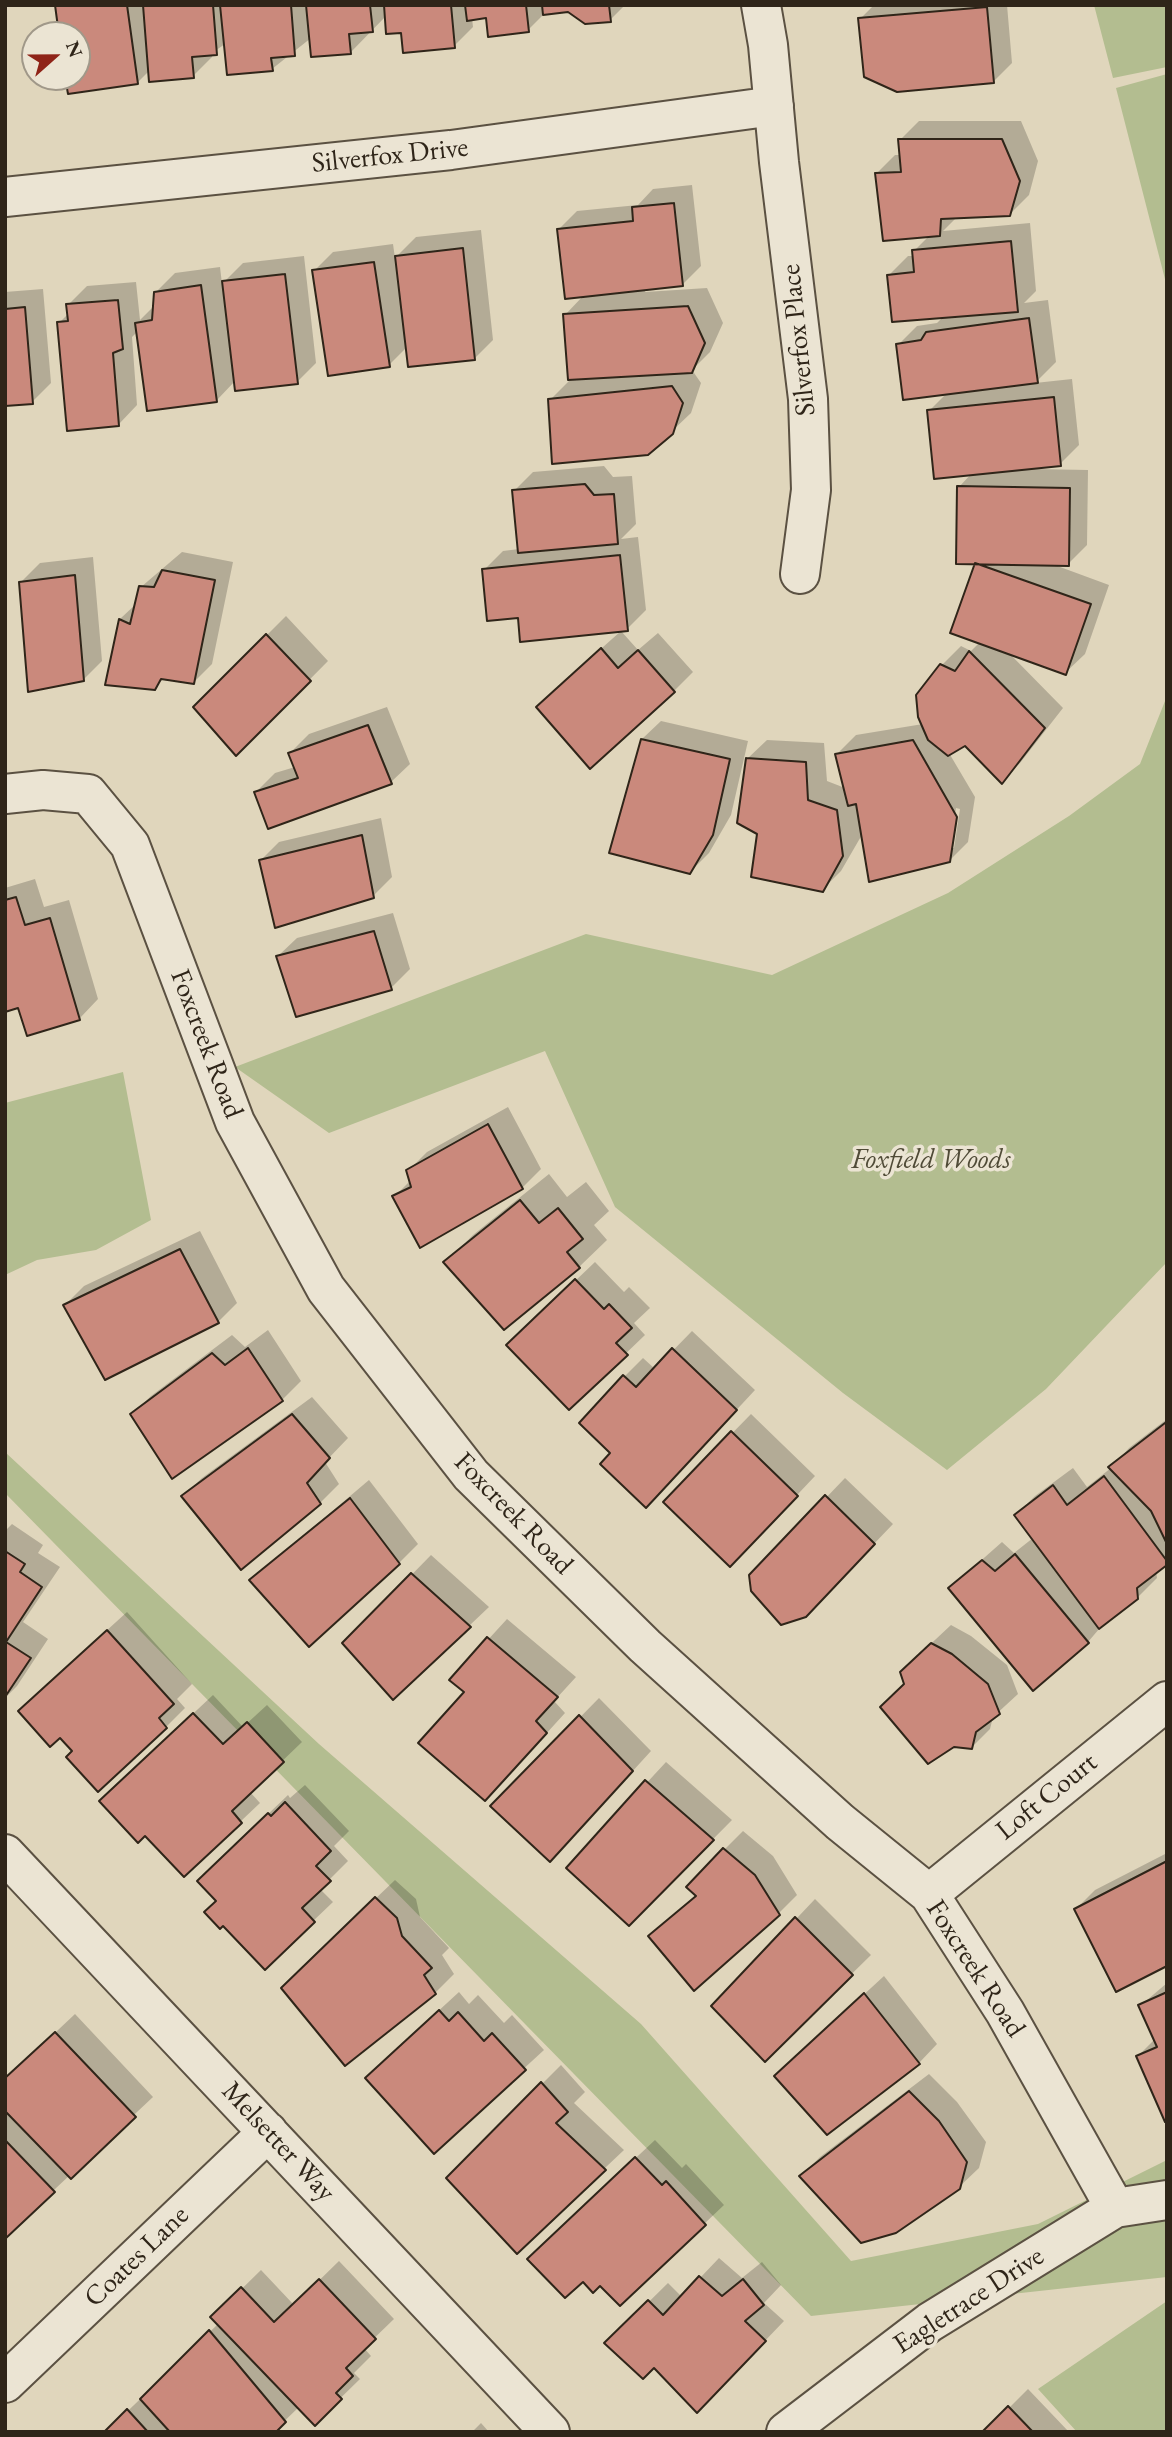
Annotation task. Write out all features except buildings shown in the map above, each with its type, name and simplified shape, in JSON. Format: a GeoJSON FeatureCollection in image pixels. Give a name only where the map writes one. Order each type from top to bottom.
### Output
{"type":"FeatureCollection","features":[{"type":"Feature","properties":{"kind":"street","name":"Silverfox Place"},"geometry":{"type":"LineString","coordinates":[[761,5],[768,45],[808,399],[811,490],[800,574]]}},
{"type":"Feature","properties":{"kind":"street","name":"Silverfox Drive"},"geometry":{"type":"LineString","coordinates":[[5,197],[451,150],[774,106]]}},
{"type":"Feature","properties":{"kind":"street","name":"Foxcreek Road"},"geometry":{"type":"LineString","coordinates":[[5,794],[43,790],[88,794],[130,845],[235,1122],[326,1289],[471,1475],[645,1646],[840,1822],[929,1894],[1005,2012],[1115,2208]]}},
{"type":"Feature","properties":{"kind":"street","name":"Loft Court"},"geometry":{"type":"LineString","coordinates":[[929,1894],[1167,1701]]}},
{"type":"Feature","properties":{"kind":"street","name":"Melsetter Way"},"geometry":{"type":"LineString","coordinates":[[5,1854],[550,2432]]}},
{"type":"Feature","properties":{"kind":"street","name":"Coates Lane"},"geometry":{"type":"LineString","coordinates":[[5,2383],[268,2132]]}},
{"type":"Feature","properties":{"kind":"street","name":"Eagletrace Drive"},"geometry":{"type":"LineString","coordinates":[[786,2432],[930,2322],[1115,2208],[1167,2200]]}},
{"type":"Feature","properties":{"kind":"green space"},"geometry":{"type":"Polygon","coordinates":[[[1094,5],[1167,5],[1167,67],[1113,78],[1094,5]]]}},
{"type":"Feature","properties":{"kind":"green space"},"geometry":{"type":"Polygon","coordinates":[[[1167,74],[1167,287],[1116,88],[1167,74]]]}},
{"type":"Feature","properties":{"kind":"green space","name":"Foxfield Woods"},"geometry":{"type":"Polygon","coordinates":[[[1167,696],[1167,1262],[1046,1389],[947,1470],[843,1393],[615,1207],[545,1051],[329,1133],[235,1067],[586,934],[772,975],[948,893],[1069,816],[1140,764],[1167,696]]]}},
{"type":"Feature","properties":{"kind":"green space"},"geometry":{"type":"Polygon","coordinates":[[[123,1072],[151,1220],[96,1250],[37,1260],[5,1275],[5,1103],[123,1072]]]}},
{"type":"Feature","properties":{"kind":"green space"},"geometry":{"type":"Polygon","coordinates":[[[5,1452],[319,1744],[641,2024],[851,2261],[1038,2224],[1167,2160],[1167,2277],[811,2316],[5,1493],[5,1452]]]}},
{"type":"Feature","properties":{"kind":"green space"},"geometry":{"type":"Polygon","coordinates":[[[1167,2301],[1167,2432],[1077,2432],[1038,2389],[1167,2301]]]}}]}
